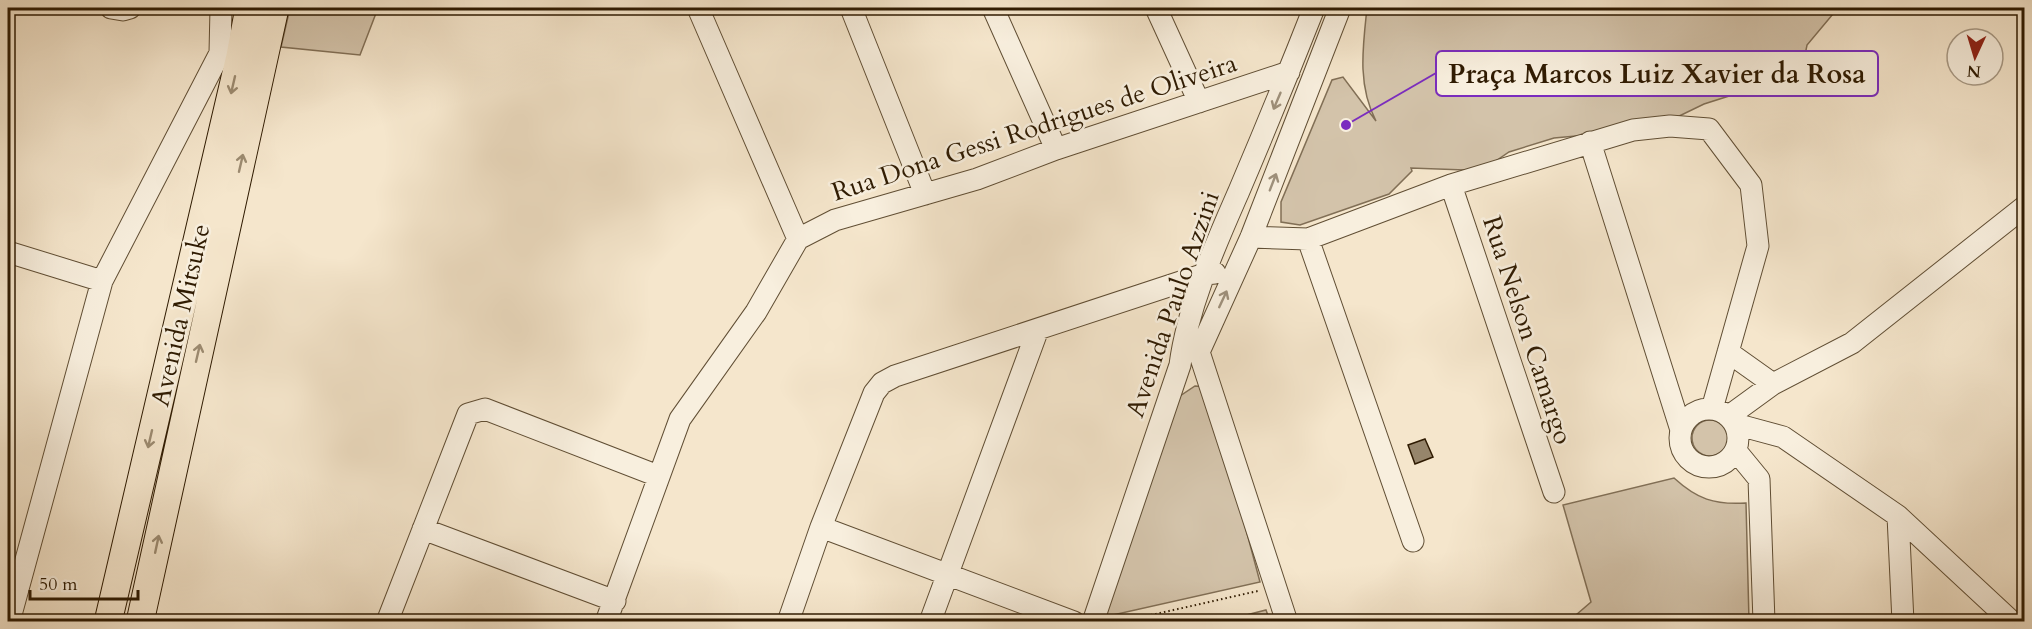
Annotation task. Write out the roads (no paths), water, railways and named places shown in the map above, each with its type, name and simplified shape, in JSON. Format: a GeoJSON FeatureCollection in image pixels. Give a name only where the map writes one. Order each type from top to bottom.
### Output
{"type":"FeatureCollection","features":[{"type":"Feature","properties":{"kind":"main road","name":"Avenida Mitsuke"},"geometry":{"type":"LineString","coordinates":[[140,621],[249,8]]}},
{"type":"Feature","properties":{"kind":"main road","name":"Avenida Mitsuke"},"geometry":{"type":"LineString","coordinates":[[108,621],[241,56],[275,8]]}},
{"type":"Feature","properties":{"kind":"street"},"geometry":{"type":"LineString","coordinates":[[111,8],[123,10],[130,8]]}},
{"type":"Feature","properties":{"kind":"street"},"geometry":{"type":"LineString","coordinates":[[9,621],[102,281],[241,56],[221,8]]}},
{"type":"Feature","properties":{"kind":"street"},"geometry":{"type":"LineString","coordinates":[[606,621],[680,419],[756,312],[798,239],[698,8]]}},
{"type":"Feature","properties":{"kind":"street"},"geometry":{"type":"LineString","coordinates":[[851,8],[925,194]]}},
{"type":"Feature","properties":{"kind":"street"},"geometry":{"type":"LineString","coordinates":[[993,8],[1056,149]]}},
{"type":"Feature","properties":{"kind":"street"},"geometry":{"type":"LineString","coordinates":[[1156,8],[1199,102]]}},
{"type":"Feature","properties":{"kind":"street","name":"Avenida Paulo Azzini"},"geometry":{"type":"LineString","coordinates":[[1191,348],[1205,274],[1314,8]]}},
{"type":"Feature","properties":{"kind":"street","name":"Avenida Paulo Azzini"},"geometry":{"type":"LineString","coordinates":[[1093,621],[1180,365],[1237,269],[1341,8]]}},
{"type":"Feature","properties":{"kind":"street","name":"Rua Dona Gessi Rodrigues de Oliveira"},"geometry":{"type":"LineString","coordinates":[[798,239],[835,220],[977,179],[1056,149],[1289,72]]}},
{"type":"Feature","properties":{"kind":"street"},"geometry":{"type":"LineString","coordinates":[[1223,229],[1229,222],[1240,220],[1248,226],[1251,237],[1308,239],[1451,186],[1633,130],[1670,126],[1709,129],[1751,185],[1758,246],[1728,352],[1725,416],[1738,433],[1739,442],[1736,451],[1723,465],[1714,468],[1695,464],[1682,449],[1681,430],[1686,420],[1702,410],[1725,416],[1783,437],[1898,516],[2012,621]]}},
{"type":"Feature","properties":{"kind":"street"},"geometry":{"type":"LineString","coordinates":[[1590,142],[1681,430]]}},
{"type":"Feature","properties":{"kind":"street","name":"Rua Nelson Camargo"},"geometry":{"type":"LineString","coordinates":[[1451,186],[1554,492]]}},
{"type":"Feature","properties":{"kind":"street"},"geometry":{"type":"LineString","coordinates":[[1725,416],[1773,384],[1852,343],[2025,207]]}},
{"type":"Feature","properties":{"kind":"street"},"geometry":{"type":"LineString","coordinates":[[1308,239],[1413,541]]}},
{"type":"Feature","properties":{"kind":"street"},"geometry":{"type":"LineString","coordinates":[[8,252],[102,281]]}},
{"type":"Feature","properties":{"kind":"street"},"geometry":{"type":"LineString","coordinates":[[788,621],[821,527],[874,393],[882,383],[895,376],[1205,274],[1237,269]]}},
{"type":"Feature","properties":{"kind":"street"},"geometry":{"type":"LineString","coordinates":[[930,621],[1038,329]]}},
{"type":"Feature","properties":{"kind":"street"},"geometry":{"type":"LineString","coordinates":[[1191,348],[1287,621]]}},
{"type":"Feature","properties":{"kind":"street"},"geometry":{"type":"LineString","coordinates":[[1728,352],[1773,384]]}},
{"type":"Feature","properties":{"kind":"street"},"geometry":{"type":"LineString","coordinates":[[387,621],[468,414],[485,409],[658,476]]}},
{"type":"Feature","properties":{"kind":"street"},"geometry":{"type":"LineString","coordinates":[[1736,451],[1760,479],[1764,621]]}},
{"type":"Feature","properties":{"kind":"street"},"geometry":{"type":"LineString","coordinates":[[1898,516],[1903,621]]}},
{"type":"Feature","properties":{"kind":"street"},"geometry":{"type":"LineString","coordinates":[[821,527],[1074,621]]}},
{"type":"Feature","properties":{"kind":"street"},"geometry":{"type":"LineString","coordinates":[[423,529],[615,600]]}},
{"type":"Feature","properties":{"kind":"place","name":"Praça Marcos Luiz Xavier da Rosa"},"geometry":{"type":"Point","coordinates":[1346,125]}}]}
